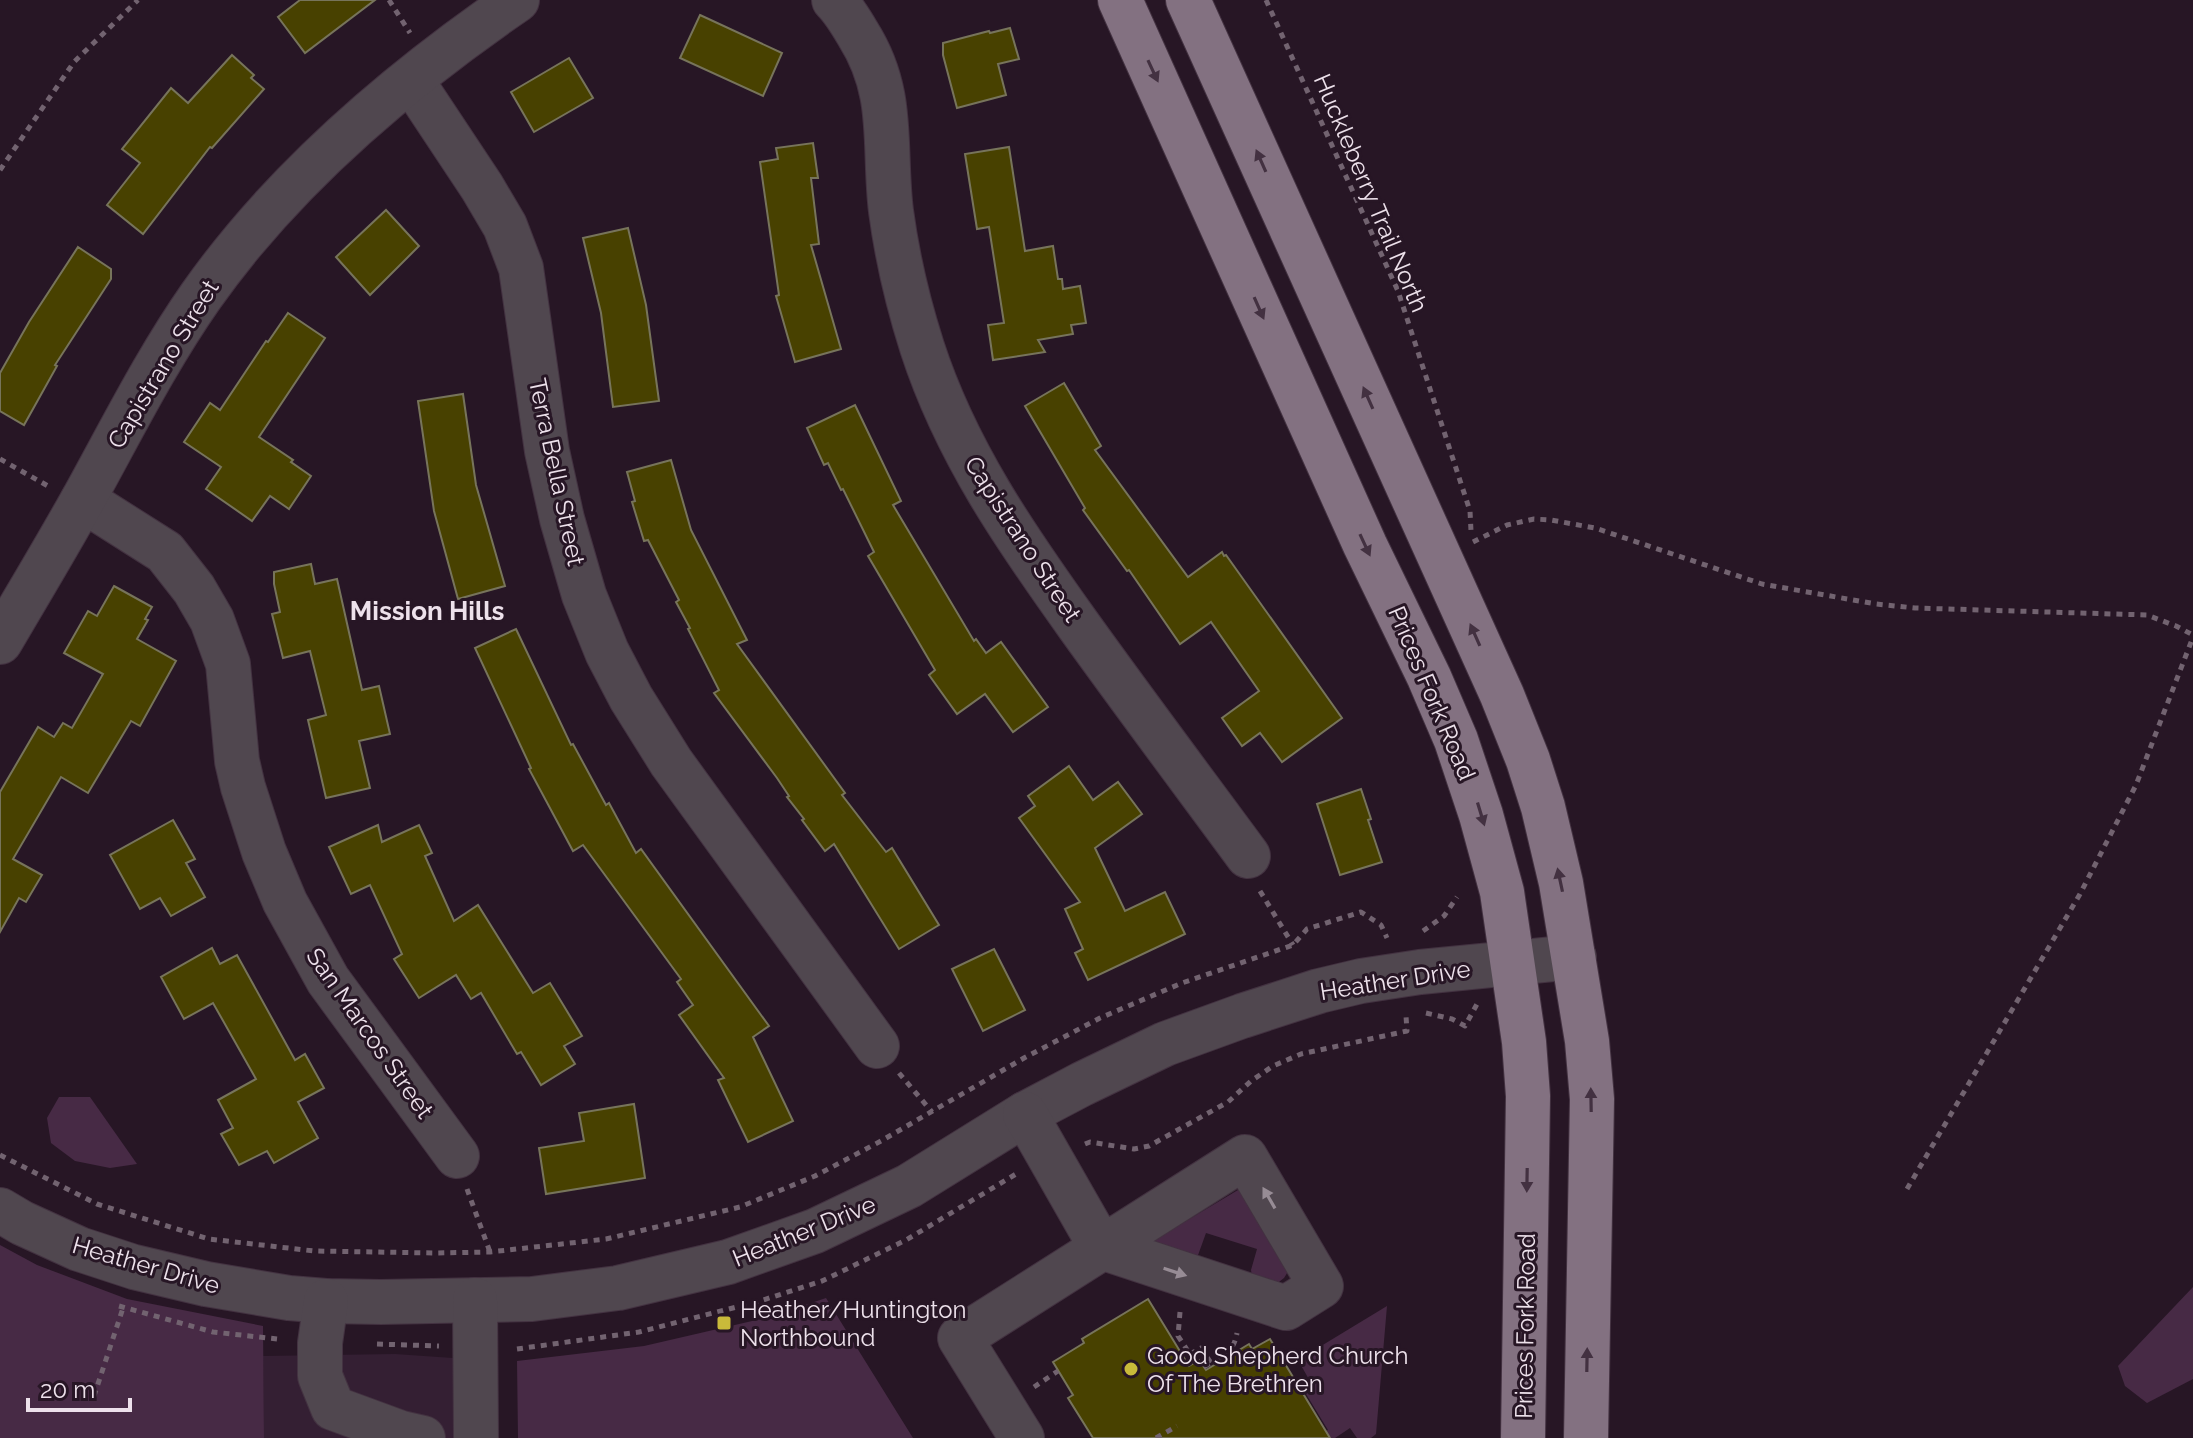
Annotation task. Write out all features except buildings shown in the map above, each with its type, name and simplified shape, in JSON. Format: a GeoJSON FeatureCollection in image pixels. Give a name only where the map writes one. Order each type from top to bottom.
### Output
{"type":"FeatureCollection","features":[{"type":"Feature","properties":{"kind":"main road","name":"Prices Fork Road"},"geometry":{"type":"LineString","coordinates":[[1120,0],[1365,545],[1429,677],[1456,740],[1481,815],[1502,892],[1514,963],[1528,1096],[1523,1438]]}},
{"type":"Feature","properties":{"kind":"main road"},"geometry":{"type":"LineString","coordinates":[[1188,0],[1455,552],[1543,807],[1574,957],[1592,1099],[1586,1438]]}},
{"type":"Feature","properties":{"kind":"street","name":"Capistrano Street"},"geometry":{"type":"LineString","coordinates":[[0,642],[159,362],[218,274],[300,178],[356,125],[412,59],[464,36],[517,0]]}},
{"type":"Feature","properties":{"kind":"street","name":"Capistrano Street"},"geometry":{"type":"LineString","coordinates":[[834,0],[865,45],[880,80],[887,126],[891,210],[906,288],[923,348],[971,464],[1024,549],[1255,876]]}},
{"type":"Feature","properties":{"kind":"street","name":"Terra Bella Street"},"geometry":{"type":"LineString","coordinates":[[412,59],[505,226],[521,268],[547,451],[562,519],[584,595],[607,652],[671,762],[877,1046]]}},
{"type":"Feature","properties":{"kind":"street","name":"San Marcos Street"},"geometry":{"type":"LineString","coordinates":[[83,500],[165,552],[194,589],[212,620],[228,664],[237,761],[243,787],[264,852],[285,902],[328,980],[457,1156]]}},
{"type":"Feature","properties":{"kind":"street","name":"Heather Drive"},"geometry":{"type":"LineString","coordinates":[[0,1210],[79,1249],[134,1267],[206,1284],[289,1298],[326,1301],[532,1299],[618,1288],[752,1255],[815,1231],[889,1197],[1025,1114],[1165,1044],[1278,1003],[1361,981],[1574,957]]}},
{"type":"Feature","properties":{"kind":"street"},"geometry":{"type":"LineString","coordinates":[[1022,1438],[960,1338],[1101,1247],[1245,1157],[1321,1286],[1286,1308],[1101,1247],[1025,1114]]}},
{"type":"Feature","properties":{"kind":"street"},"geometry":{"type":"LineString","coordinates":[[326,1301],[320,1343],[320,1376],[333,1408],[401,1433],[426,1438],[476,1436],[475,1300]]}},
{"type":"Feature","properties":{"kind":"path"},"geometry":{"type":"LineString","coordinates":[[0,170],[74,62],[138,0]]}},
{"type":"Feature","properties":{"kind":"path"},"geometry":{"type":"LineString","coordinates":[[389,0],[412,59]]}},
{"type":"Feature","properties":{"kind":"path","name":"Huckleberry Trail North"},"geometry":{"type":"LineString","coordinates":[[1266,0],[1398,291],[1470,511],[1472,526],[1455,552]]}},
{"type":"Feature","properties":{"kind":"path"},"geometry":{"type":"LineString","coordinates":[[0,459],[48,486],[83,500]]}},
{"type":"Feature","properties":{"kind":"path"},"geometry":{"type":"LineString","coordinates":[[1455,552],[1507,525],[1534,519],[1551,520],[1595,528],[1762,584],[1915,608],[2147,615],[2193,636],[2136,785],[2080,894],[1907,1189]]}},
{"type":"Feature","properties":{"kind":"path"},"geometry":{"type":"LineString","coordinates":[[1255,876],[1293,945]]}},
{"type":"Feature","properties":{"kind":"path"},"geometry":{"type":"LineString","coordinates":[[1411,935],[1423,931],[1444,916],[1457,897],[1463,903]]}},
{"type":"Feature","properties":{"kind":"path"},"geometry":{"type":"LineString","coordinates":[[0,1155],[97,1204],[209,1239],[314,1251],[490,1252],[606,1239],[740,1207],[815,1176],[1100,1018],[1182,983],[1293,945],[1307,929],[1361,912],[1381,925],[1389,943]]}},
{"type":"Feature","properties":{"kind":"path"},"geometry":{"type":"LineString","coordinates":[[1076,1145],[1090,1142],[1134,1149],[1149,1146],[1228,1102],[1273,1066],[1301,1054],[1407,1031],[1406,1016],[1421,1012],[1437,1014],[1465,1026],[1477,1004]]}},
{"type":"Feature","properties":{"kind":"path"},"geometry":{"type":"LineString","coordinates":[[904,1080],[932,1112]]}},
{"type":"Feature","properties":{"kind":"path"},"geometry":{"type":"LineString","coordinates":[[471,1203],[490,1252]]}},
{"type":"Feature","properties":{"kind":"path"},"geometry":{"type":"LineString","coordinates":[[94,1396],[123,1308]]}},
{"type":"Feature","properties":{"kind":"path"},"geometry":{"type":"LineString","coordinates":[[1181,1309],[1178,1336],[1195,1362]]}},
{"type":"Feature","properties":{"kind":"path"},"geometry":{"type":"LineString","coordinates":[[1204,1367],[1230,1352],[1235,1344],[1239,1322]]}},
{"type":"Feature","properties":{"kind":"path"},"geometry":{"type":"LineString","coordinates":[[367,1344],[435,1346]]}},
{"type":"Feature","properties":{"kind":"path"},"geometry":{"type":"LineString","coordinates":[[1190,1354],[1201,1348],[1211,1363]]}},
{"type":"Feature","properties":{"kind":"path"},"geometry":{"type":"LineString","coordinates":[[1044,1380],[1058,1371]]}},
{"type":"Feature","properties":{"kind":"path"},"geometry":{"type":"LineString","coordinates":[[1156,1438],[1177,1426]]}},
{"type":"Feature","properties":{"kind":"shaded area"},"geometry":{"type":"Polygon","coordinates":[[[59,1097],[90,1097],[137,1164],[110,1168],[75,1161],[51,1143],[47,1118],[59,1097]]]}},
{"type":"Feature","properties":{"kind":"shaded area"},"geometry":{"type":"Polygon","coordinates":[[[1238,1190],[1243,1190],[1289,1270],[1275,1285],[1252,1276],[1257,1249],[1206,1233],[1197,1258],[1146,1245],[1238,1190]]]}},
{"type":"Feature","properties":{"kind":"shaded area"},"geometry":{"type":"Polygon","coordinates":[[[0,1245],[37,1265],[127,1299],[263,1326],[264,1438],[0,1438],[0,1245]]]}},
{"type":"Feature","properties":{"kind":"shaded area"},"geometry":{"type":"Polygon","coordinates":[[[2193,1287],[2193,1379],[2147,1403],[2125,1386],[2118,1366],[2193,1287]]]}},
{"type":"Feature","properties":{"kind":"shaded area"},"geometry":{"type":"Polygon","coordinates":[[[826,1298],[913,1438],[518,1438],[517,1361],[644,1346],[769,1317],[826,1298]]]}},
{"type":"Feature","properties":{"kind":"shaded area"},"geometry":{"type":"Polygon","coordinates":[[[1387,1306],[1376,1434],[1371,1438],[1357,1438],[1350,1428],[1335,1438],[1315,1438],[1328,1430],[1303,1389],[1311,1383],[1298,1360],[1387,1306]]]}},
{"type":"Feature","properties":{"kind":"shaded area"},"geometry":{"type":"Polygon","coordinates":[[[395,1354],[453,1358],[455,1438],[264,1438],[263,1356],[395,1354]]]}},
{"type":"Feature","properties":{"kind":"place","name":"Heather/Huntington Northbound"},"geometry":{"type":"Point","coordinates":[724,1323]}},
{"type":"Feature","properties":{"kind":"place","name":"Good Shepherd Church Of The Brethren"},"geometry":{"type":"Point","coordinates":[1131,1369]}},
{"type":"Feature","properties":{"kind":"district","name":"Mission Hills"},"geometry":{"type":"Point","coordinates":[427,611]}}]}
